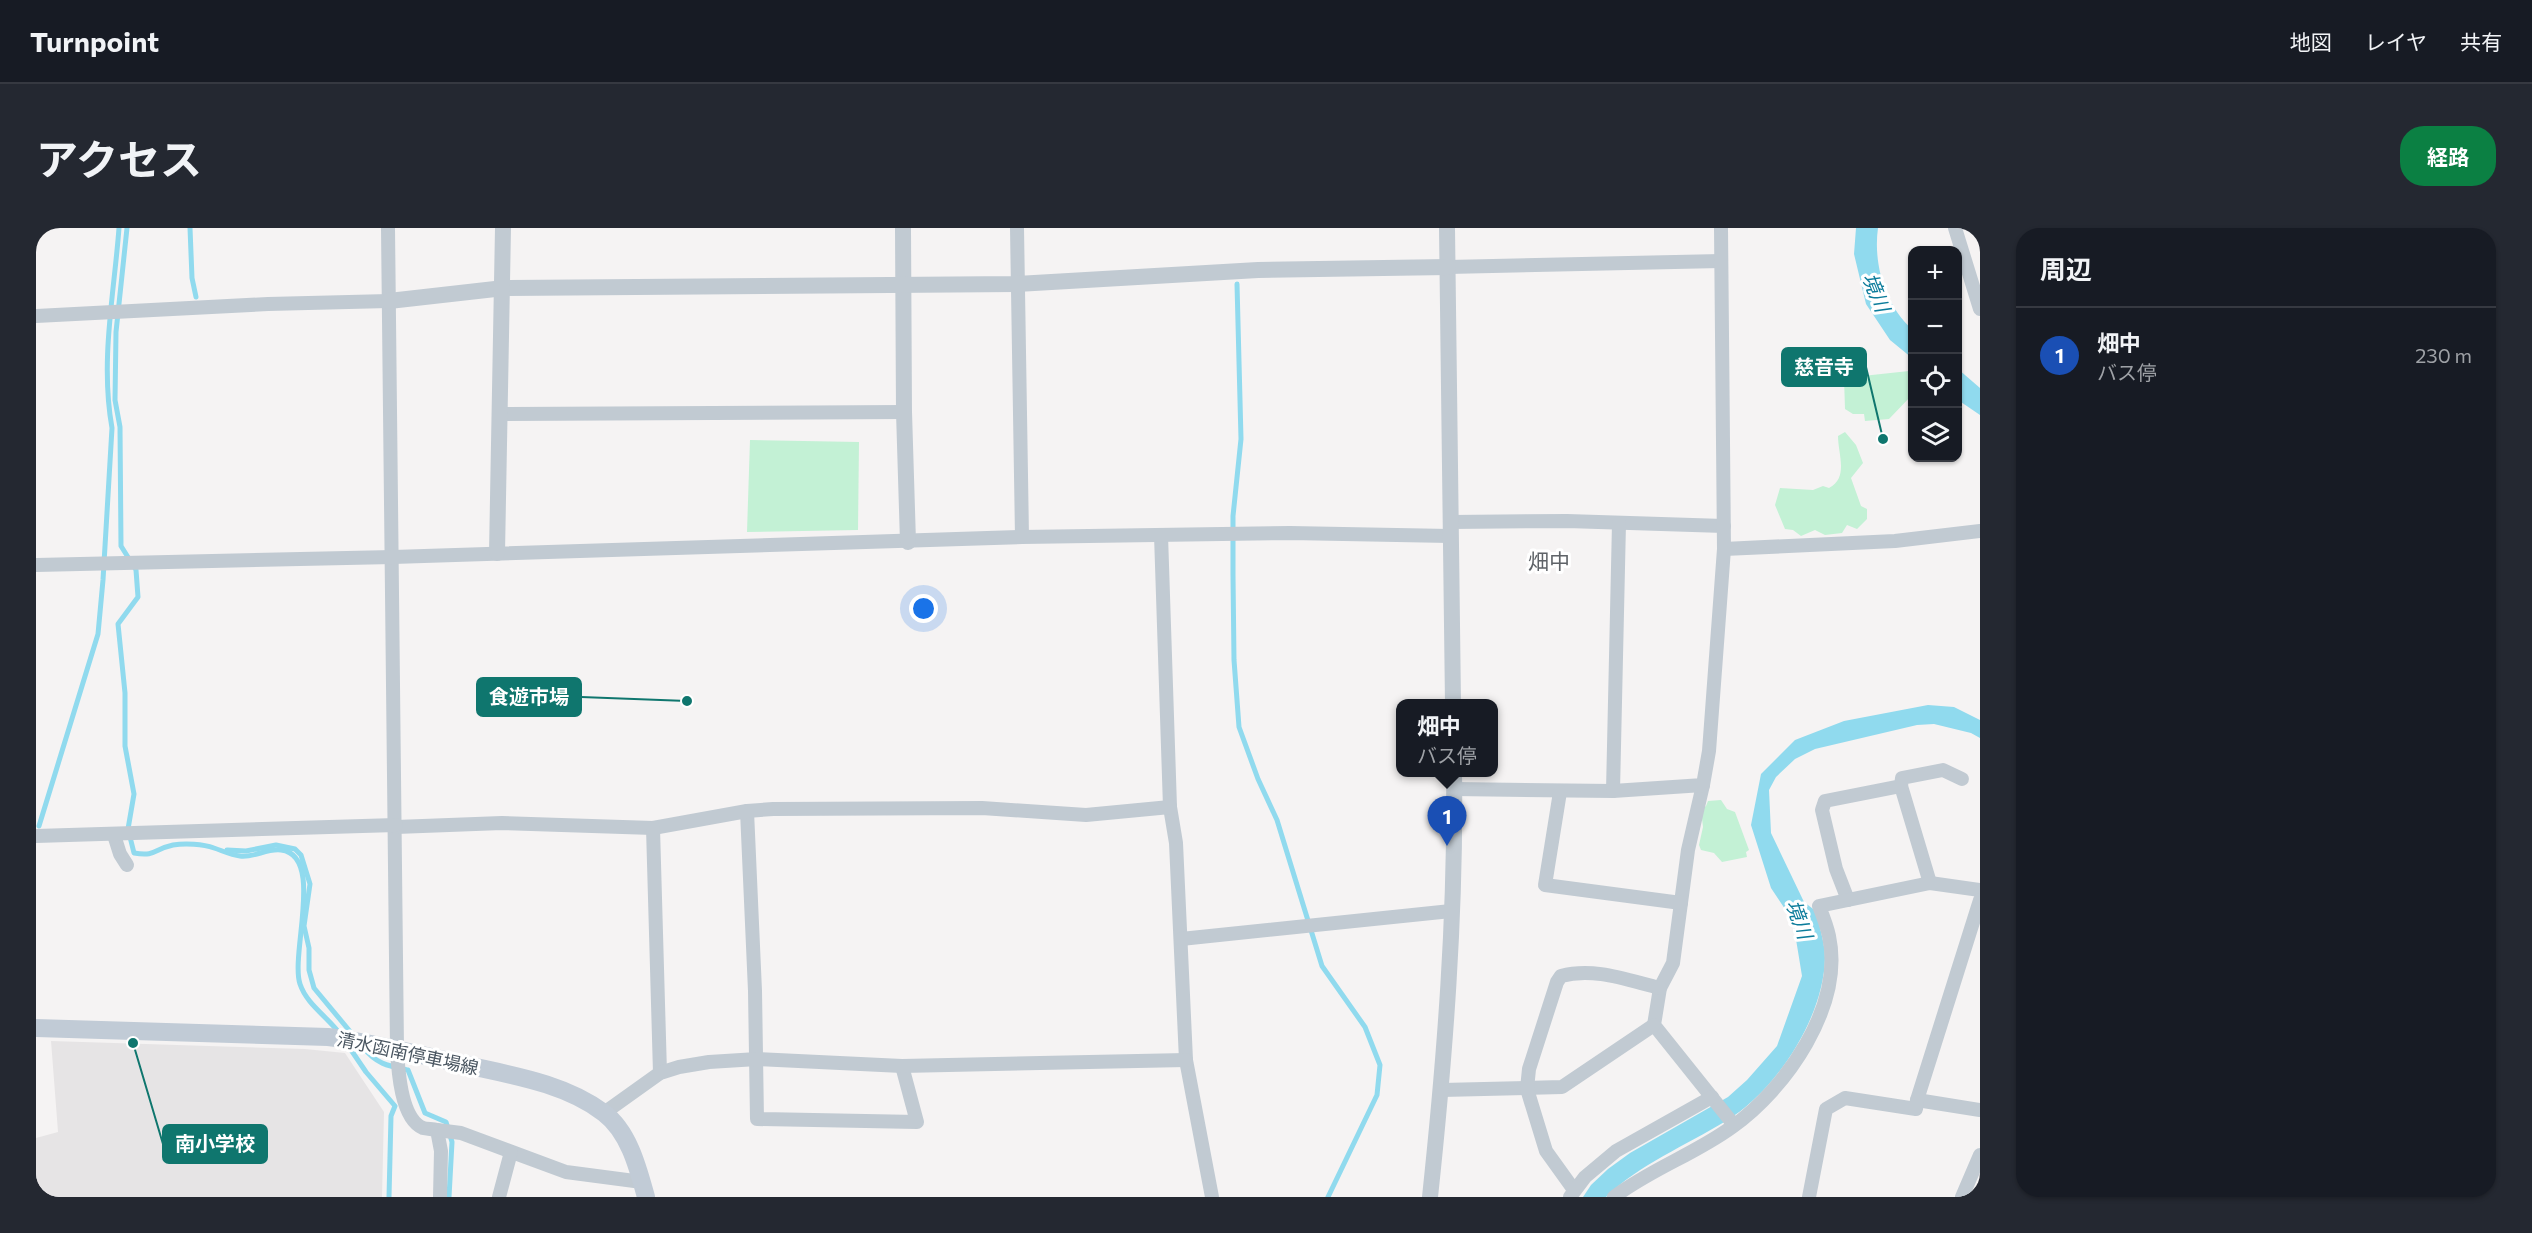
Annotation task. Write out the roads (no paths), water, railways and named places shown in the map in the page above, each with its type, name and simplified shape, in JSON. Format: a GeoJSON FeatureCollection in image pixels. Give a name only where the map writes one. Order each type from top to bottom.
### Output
{"type":"FeatureCollection","features":[{"type":"Feature","properties":{"kind":"main road","name":"清水函南停車場線"},"geometry":{"type":"LineString","coordinates":[[36,1028],[328,1037],[360,1041],[526,1079],[575,1096],[604,1113],[621,1132],[644,1189]]}},
{"type":"Feature","properties":{"kind":"street"},"geometry":{"type":"LineString","coordinates":[[388,228],[397,1049],[400,1079],[408,1111],[413,1120],[423,1128],[461,1133],[566,1172],[644,1189]]}},
{"type":"Feature","properties":{"kind":"street"},"geometry":{"type":"LineString","coordinates":[[497,553],[504,288],[503,228]]}},
{"type":"Feature","properties":{"kind":"street"},"geometry":{"type":"LineString","coordinates":[[903,228],[904,412],[908,542]]}},
{"type":"Feature","properties":{"kind":"street"},"geometry":{"type":"LineString","coordinates":[[1017,228],[1022,537]]}},
{"type":"Feature","properties":{"kind":"street"},"geometry":{"type":"LineString","coordinates":[[1448,228],[1453,699]]}},
{"type":"Feature","properties":{"kind":"street"},"geometry":{"type":"LineString","coordinates":[[1442,1090],[1562,1087],[1654,1026],[1660,988],[1673,963],[1688,850],[1709,751],[1724,549],[1721,228]]}},
{"type":"Feature","properties":{"kind":"street"},"geometry":{"type":"LineString","coordinates":[[1955,228],[1980,309]]}},
{"type":"Feature","properties":{"kind":"street"},"geometry":{"type":"LineString","coordinates":[[36,316],[268,304],[389,301],[504,288],[1017,284],[1258,270],[1721,261]]}},
{"type":"Feature","properties":{"kind":"street"},"geometry":{"type":"LineString","coordinates":[[499,414],[904,412]]}},
{"type":"Feature","properties":{"kind":"street"},"geometry":{"type":"LineString","coordinates":[[36,565],[393,557],[1022,537],[1290,533],[1619,523],[1724,526]]}},
{"type":"Feature","properties":{"kind":"street"},"geometry":{"type":"LineString","coordinates":[[1613,791],[1619,523]]}},
{"type":"Feature","properties":{"kind":"street"},"geometry":{"type":"LineString","coordinates":[[1724,549],[1895,541],[1980,531]]}},
{"type":"Feature","properties":{"kind":"street"},"geometry":{"type":"LineString","coordinates":[[1161,534],[1170,807],[1176,843],[1186,1060],[1212,1197]]}},
{"type":"Feature","properties":{"kind":"street"},"geometry":{"type":"LineString","coordinates":[[1930,883],[1901,786],[1902,778],[1943,770],[1962,779]]}},
{"type":"Feature","properties":{"kind":"street"},"geometry":{"type":"LineString","coordinates":[[1430,1197],[1442,1090],[1451,911],[1454,781],[1560,792],[1702,785]]}},
{"type":"Feature","properties":{"kind":"street"},"geometry":{"type":"LineString","coordinates":[[1848,900],[1836,869],[1824,820],[1822,810],[1826,801],[1901,786]]}},
{"type":"Feature","properties":{"kind":"street"},"geometry":{"type":"LineString","coordinates":[[1560,792],[1545,885],[1681,903]]}},
{"type":"Feature","properties":{"kind":"street"},"geometry":{"type":"LineString","coordinates":[[36,836],[502,823],[653,828],[747,811],[982,808],[1086,815],[1170,807]]}},
{"type":"Feature","properties":{"kind":"street"},"geometry":{"type":"LineString","coordinates":[[747,811],[757,1059],[757,1119],[917,1122],[902,1066]]}},
{"type":"Feature","properties":{"kind":"street"},"geometry":{"type":"LineString","coordinates":[[653,828],[660,1073]]}},
{"type":"Feature","properties":{"kind":"street"},"geometry":{"type":"LineString","coordinates":[[114,835],[120,854],[127,865]]}},
{"type":"Feature","properties":{"kind":"street"},"geometry":{"type":"LineString","coordinates":[[1614,1197],[1647,1174],[1734,1125],[1771,1094],[1791,1070],[1807,1042],[1828,985],[1830,938],[1819,906],[1930,883],[1980,890]]}},
{"type":"Feature","properties":{"kind":"street"},"geometry":{"type":"LineString","coordinates":[[1809,1197],[1826,1109],[1845,1098],[1916,1109],[1980,900]]}},
{"type":"Feature","properties":{"kind":"street"},"geometry":{"type":"LineString","coordinates":[[1181,939],[1451,911]]}},
{"type":"Feature","properties":{"kind":"street"},"geometry":{"type":"LineString","coordinates":[[1660,988],[1598,973],[1572,973],[1561,976],[1557,982],[1529,1069],[1527,1089],[1546,1151],[1572,1193],[1616,1151],[1712,1097]]}},
{"type":"Feature","properties":{"kind":"street"},"geometry":{"type":"LineString","coordinates":[[1654,1026],[1734,1125]]}},
{"type":"Feature","properties":{"kind":"street"},"geometry":{"type":"LineString","coordinates":[[604,1113],[660,1073],[679,1066],[709,1062],[757,1059],[902,1066],[1186,1060]]}},
{"type":"Feature","properties":{"kind":"street"},"geometry":{"type":"LineString","coordinates":[[1917,1100],[1980,1110]]}},
{"type":"Feature","properties":{"kind":"street"},"geometry":{"type":"LineString","coordinates":[[437,1130],[441,1151],[440,1197]]}},
{"type":"Feature","properties":{"kind":"street"},"geometry":{"type":"LineString","coordinates":[[499,1197],[511,1152]]}},
{"type":"Feature","properties":{"kind":"street"},"geometry":{"type":"LineString","coordinates":[[1962,1197],[1980,1155]]}},
{"type":"Feature","properties":{"kind":"water","name":"境川"},"geometry":{"type":"Polygon","coordinates":[[[1856,228],[1878,228],[1879,269],[1888,296],[1908,325],[1908,355],[1890,340],[1866,304],[1854,254],[1856,228]]]}},
{"type":"Feature","properties":{"kind":"water"},"geometry":{"type":"Polygon","coordinates":[[[1962,372],[1980,388],[1980,415],[1962,403],[1962,372]]]}},
{"type":"Feature","properties":{"kind":"water","name":"境川"},"geometry":{"type":"Polygon","coordinates":[[[1928,705],[1954,707],[1980,720],[1980,738],[1971,733],[1934,724],[1917,725],[1815,749],[1795,759],[1776,777],[1769,790],[1771,833],[1804,902],[1817,912],[1825,958],[1823,981],[1816,1004],[1806,1028],[1779,1072],[1745,1108],[1726,1121],[1648,1165],[1606,1197],[1583,1197],[1591,1185],[1608,1169],[1630,1153],[1728,1097],[1747,1080],[1777,1046],[1802,976],[1793,921],[1771,888],[1751,825],[1761,774],[1795,740],[1844,721],[1928,705]]]}},
{"type":"Feature","properties":{"kind":"waterway"},"geometry":{"type":"LineString","coordinates":[[39,826],[98,634],[112,428],[107,378],[109,328],[119,228]]}},
{"type":"Feature","properties":{"kind":"waterway"},"geometry":{"type":"LineString","coordinates":[[127,228],[116,332],[115,400],[120,427],[121,546],[136,570],[138,597],[118,624],[125,693],[125,746],[134,794],[128,829],[134,853],[147,854],[173,845],[188,844],[210,847],[240,856],[250,856],[271,850],[281,850],[294,856],[301,869],[304,887],[298,970],[300,984],[313,1005],[340,1034]]}},
{"type":"Feature","properties":{"kind":"waterway"},"geometry":{"type":"LineString","coordinates":[[190,228],[192,278],[196,297]]}},
{"type":"Feature","properties":{"kind":"waterway"},"geometry":{"type":"LineString","coordinates":[[1237,284],[1241,439],[1233,516],[1233,575],[1234,660],[1239,727],[1258,779],[1277,820],[1322,966],[1365,1027],[1380,1065],[1377,1095],[1328,1197]]}},
{"type":"Feature","properties":{"kind":"waterway"},"geometry":{"type":"LineString","coordinates":[[227,850],[246,851],[276,845],[295,849],[301,855],[310,884],[304,926],[309,948],[309,970],[314,988],[353,1035]]}},
{"type":"Feature","properties":{"kind":"waterway"},"geometry":{"type":"LineString","coordinates":[[347,1044],[366,1072],[395,1106],[391,1116],[389,1197]]}},
{"type":"Feature","properties":{"kind":"waterway"},"geometry":{"type":"LineString","coordinates":[[363,1047],[383,1063],[408,1070],[425,1113],[446,1122],[452,1142],[449,1197]]}},
{"type":"Feature","properties":{"kind":"place","name":"慈音寺"},"geometry":{"type":"Point","coordinates":[1883,439]}},
{"type":"Feature","properties":{"kind":"place","name":"食遊市場"},"geometry":{"type":"Point","coordinates":[687,701]}},
{"type":"Feature","properties":{"kind":"place","name":"畑中"},"geometry":{"type":"Point","coordinates":[1447,846]}},
{"type":"Feature","properties":{"kind":"place","name":"南小学校"},"geometry":{"type":"Point","coordinates":[133,1043]}},
{"type":"Feature","properties":{"kind":"district","name":"畑中"},"geometry":{"type":"Point","coordinates":[1549,560]}}]}
